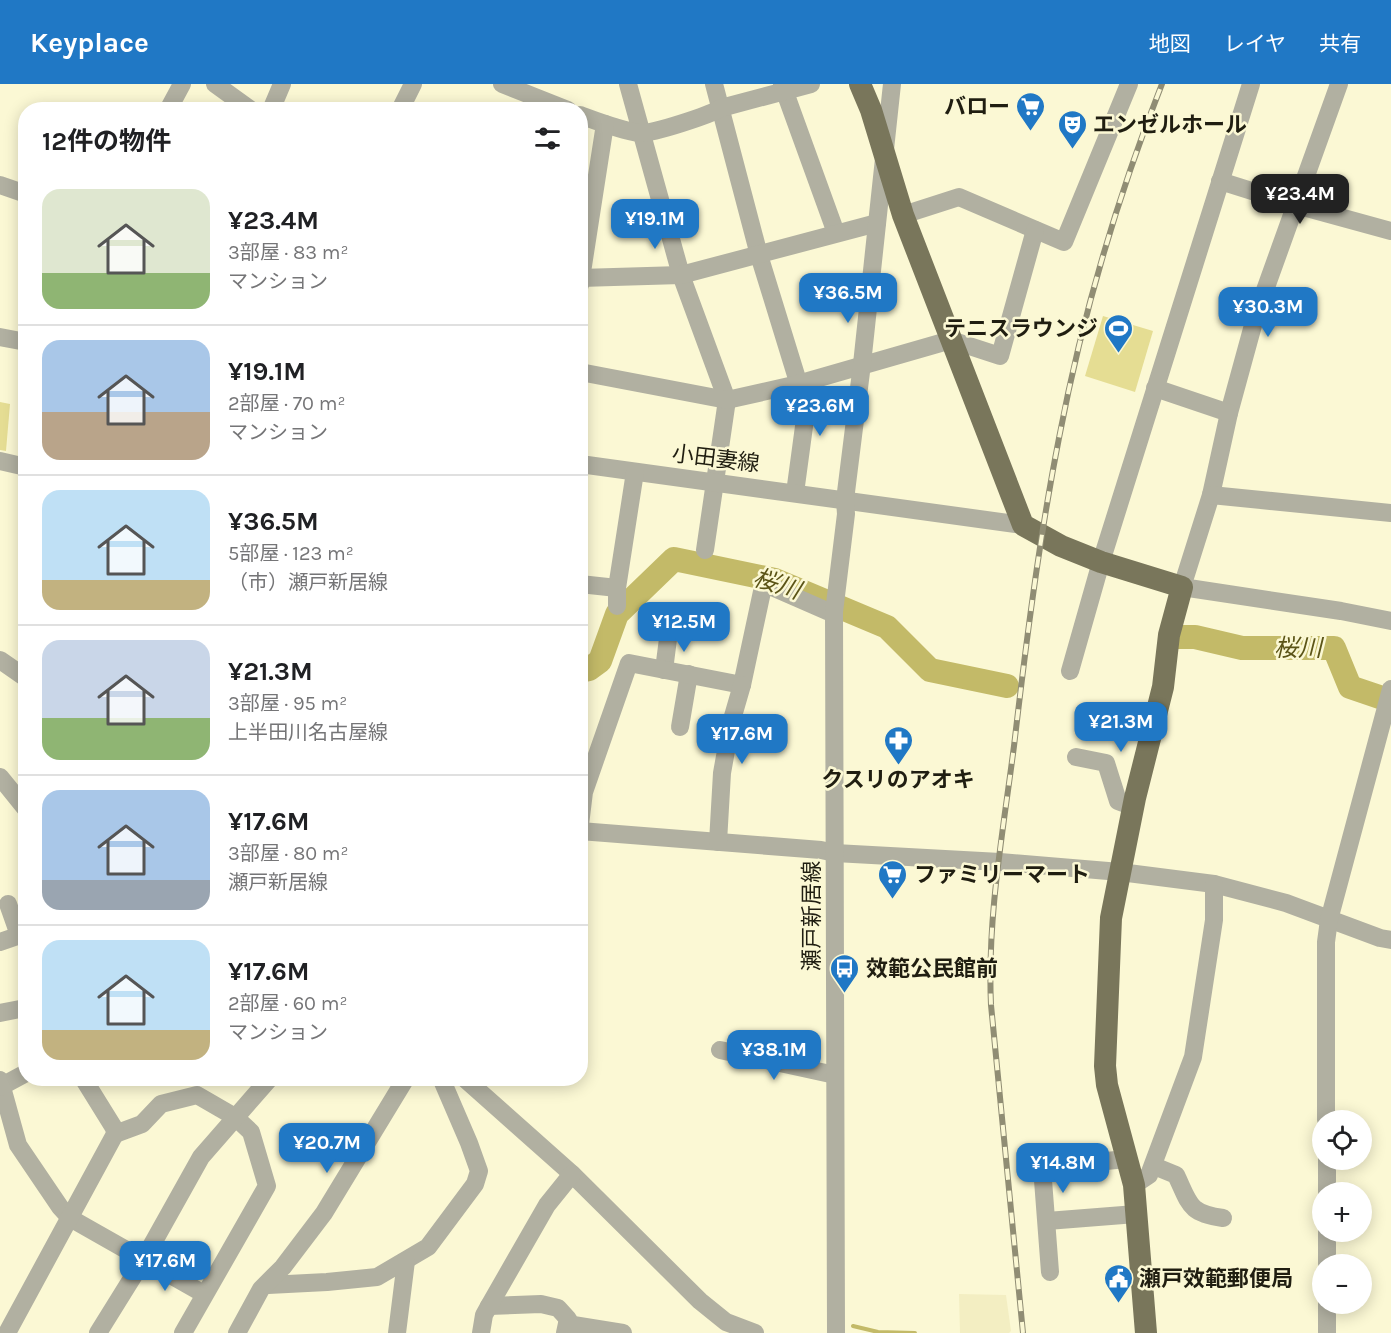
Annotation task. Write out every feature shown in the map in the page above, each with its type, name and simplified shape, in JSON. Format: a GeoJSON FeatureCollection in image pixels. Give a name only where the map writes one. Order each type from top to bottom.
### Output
{"type":"FeatureCollection","features":[{"type":"Feature","properties":{"kind":"main road"},"geometry":{"type":"LineString","coordinates":[[860,84],[885,152],[903,215],[1023,525],[1061,546],[1101,562],[1182,587],[1169,635],[1163,687],[1134,807],[1111,918],[1105,1066],[1107,1085],[1134,1185],[1146,1333]]}},
{"type":"Feature","properties":{"kind":"street"},"geometry":{"type":"LineString","coordinates":[[172,102],[182,84]]}},
{"type":"Feature","properties":{"kind":"street"},"geometry":{"type":"LineString","coordinates":[[215,84],[240,102]]}},
{"type":"Feature","properties":{"kind":"street"},"geometry":{"type":"LineString","coordinates":[[274,102],[282,84]]}},
{"type":"Feature","properties":{"kind":"street"},"geometry":{"type":"LineString","coordinates":[[404,102],[413,84]]}},
{"type":"Feature","properties":{"kind":"street"},"geometry":{"type":"LineString","coordinates":[[502,84],[527,102]]}},
{"type":"Feature","properties":{"kind":"street"},"geometry":{"type":"LineString","coordinates":[[628,84],[681,275],[727,400],[705,550]]}},
{"type":"Feature","properties":{"kind":"street"},"geometry":{"type":"LineString","coordinates":[[714,84],[759,255],[803,398],[805,419],[795,493]]}},
{"type":"Feature","properties":{"kind":"street"},"geometry":{"type":"LineString","coordinates":[[588,118],[642,133],[710,115],[721,108],[783,88],[811,84]]}},
{"type":"Feature","properties":{"kind":"street","name":"瀬戸新居線"},"geometry":{"type":"LineString","coordinates":[[836,1333],[834,612],[892,84]]}},
{"type":"Feature","properties":{"kind":"street"},"geometry":{"type":"LineString","coordinates":[[903,215],[960,198],[1064,242],[1129,84]]}},
{"type":"Feature","properties":{"kind":"street"},"geometry":{"type":"LineString","coordinates":[[1070,671],[1101,562],[1251,84]]}},
{"type":"Feature","properties":{"kind":"street"},"geometry":{"type":"LineString","coordinates":[[1339,84],[1255,318],[1229,413],[1211,495],[1182,587],[1341,611],[1391,621]]}},
{"type":"Feature","properties":{"kind":"street"},"geometry":{"type":"LineString","coordinates":[[783,88],[836,233]]}},
{"type":"Feature","properties":{"kind":"street"},"geometry":{"type":"LineString","coordinates":[[588,234],[605,124]]}},
{"type":"Feature","properties":{"kind":"street"},"geometry":{"type":"LineString","coordinates":[[1220,181],[1391,231]]}},
{"type":"Feature","properties":{"kind":"street"},"geometry":{"type":"LineString","coordinates":[[2,192],[18,193]]}},
{"type":"Feature","properties":{"kind":"street"},"geometry":{"type":"LineString","coordinates":[[588,280],[681,275],[877,223]]}},
{"type":"Feature","properties":{"kind":"street"},"geometry":{"type":"LineString","coordinates":[[588,374],[727,400],[798,384],[951,340],[1000,356],[1035,230]]}},
{"type":"Feature","properties":{"kind":"street"},"geometry":{"type":"LineString","coordinates":[[0,337],[18,340]]}},
{"type":"Feature","properties":{"kind":"street"},"geometry":{"type":"LineString","coordinates":[[1155,388],[1229,413]]}},
{"type":"Feature","properties":{"kind":"street"},"geometry":{"type":"LineString","coordinates":[[0,461],[18,465]]}},
{"type":"Feature","properties":{"kind":"street","name":"小田妻線"},"geometry":{"type":"LineString","coordinates":[[588,465],[1023,525]]}},
{"type":"Feature","properties":{"kind":"street"},"geometry":{"type":"LineString","coordinates":[[588,587],[617,597],[635,472]]}},
{"type":"Feature","properties":{"kind":"street"},"geometry":{"type":"LineString","coordinates":[[1211,495],[1391,513]]}},
{"type":"Feature","properties":{"kind":"street"},"geometry":{"type":"LineString","coordinates":[[718,842],[722,773],[731,723],[742,685],[763,587],[771,587],[826,611],[834,612]]}},
{"type":"Feature","properties":{"kind":"street"},"geometry":{"type":"LineString","coordinates":[[664,670],[669,631]]}},
{"type":"Feature","properties":{"kind":"street"},"geometry":{"type":"LineString","coordinates":[[0,660],[18,672]]}},
{"type":"Feature","properties":{"kind":"street"},"geometry":{"type":"LineString","coordinates":[[588,781],[629,663],[742,685]]}},
{"type":"Feature","properties":{"kind":"street"},"geometry":{"type":"LineString","coordinates":[[680,727],[689,674]]}},
{"type":"Feature","properties":{"kind":"street"},"geometry":{"type":"LineString","coordinates":[[1326,1110],[1326,942],[1329,920],[1391,688]]}},
{"type":"Feature","properties":{"kind":"street"},"geometry":{"type":"LineString","coordinates":[[1076,757],[1106,763],[1118,801],[1134,807]]}},
{"type":"Feature","properties":{"kind":"street"},"geometry":{"type":"LineString","coordinates":[[0,777],[18,799]]}},
{"type":"Feature","properties":{"kind":"street"},"geometry":{"type":"LineString","coordinates":[[588,832],[835,853],[1000,861],[1120,872],[1214,884],[1287,903],[1329,920],[1391,940]]}},
{"type":"Feature","properties":{"kind":"street"},"geometry":{"type":"LineString","coordinates":[[1134,1185],[1149,1175],[1154,1166],[1193,1058],[1214,920],[1214,884]]}},
{"type":"Feature","properties":{"kind":"street"},"geometry":{"type":"LineString","coordinates":[[8,904],[18,925]]}},
{"type":"Feature","properties":{"kind":"street"},"geometry":{"type":"LineString","coordinates":[[0,942],[18,935]]}},
{"type":"Feature","properties":{"kind":"street"},"geometry":{"type":"LineString","coordinates":[[0,1014],[18,1010]]}},
{"type":"Feature","properties":{"kind":"street"},"geometry":{"type":"LineString","coordinates":[[720,1050],[835,1075]]}},
{"type":"Feature","properties":{"kind":"street"},"geometry":{"type":"LineString","coordinates":[[18,1077],[1,1085],[18,1145],[60,1207],[70,1218],[204,1294]]}},
{"type":"Feature","properties":{"kind":"street"},"geometry":{"type":"LineString","coordinates":[[7,1333],[115,1134],[114,1128],[88,1086]]}},
{"type":"Feature","properties":{"kind":"street"},"geometry":{"type":"LineString","coordinates":[[98,1333],[144,1258],[201,1156],[263,1086]]}},
{"type":"Feature","properties":{"kind":"street"},"geometry":{"type":"LineString","coordinates":[[237,1333],[261,1290],[268,1285],[324,1213],[401,1086]]}},
{"type":"Feature","properties":{"kind":"street"},"geometry":{"type":"LineString","coordinates":[[268,1285],[377,1277],[428,1247],[475,1185],[479,1171],[444,1086]]}},
{"type":"Feature","properties":{"kind":"street"},"geometry":{"type":"LineString","coordinates":[[473,1086],[572,1174],[725,1328],[754,1333]]}},
{"type":"Feature","properties":{"kind":"street"},"geometry":{"type":"LineString","coordinates":[[115,1134],[142,1124],[161,1104],[197,1095],[235,1117],[251,1132],[267,1186],[183,1333]]}},
{"type":"Feature","properties":{"kind":"street"},"geometry":{"type":"LineString","coordinates":[[1050,1272],[1042,1167],[1127,1159]]}},
{"type":"Feature","properties":{"kind":"street"},"geometry":{"type":"LineString","coordinates":[[1154,1166],[1176,1175],[1193,1209],[1204,1215],[1223,1218]]}},
{"type":"Feature","properties":{"kind":"street"},"geometry":{"type":"LineString","coordinates":[[481,1333],[484,1315],[489,1306],[547,1205],[572,1174]]}},
{"type":"Feature","properties":{"kind":"street"},"geometry":{"type":"LineString","coordinates":[[1047,1221],[1136,1214]]}},
{"type":"Feature","properties":{"kind":"street"},"geometry":{"type":"LineString","coordinates":[[397,1333],[406,1261]]}},
{"type":"Feature","properties":{"kind":"street"},"geometry":{"type":"LineString","coordinates":[[489,1306],[541,1305],[558,1308],[567,1318],[566,1329],[622,1333]]}},
{"type":"Feature","properties":{"kind":"street"},"geometry":{"type":"LineString","coordinates":[[1327,1314],[1327,1333]]}},
{"type":"Feature","properties":{"kind":"shaded area","name":"テニスラウンジ"},"geometry":{"type":"Polygon","coordinates":[[[1103,316],[1153,331],[1135,392],[1085,376],[1103,316]]]}},
{"type":"Feature","properties":{"kind":"shaded area"},"geometry":{"type":"Polygon","coordinates":[[[0,402],[10,404],[6,451],[0,450],[0,402]]]}},
{"type":"Feature","properties":{"kind":"shaded area"},"geometry":{"type":"Polygon","coordinates":[[[959,1294],[1006,1295],[1011,1331],[1009,1333],[960,1333],[959,1294]]]}},
{"type":"Feature","properties":{"kind":"waterway","name":"桜川"},"geometry":{"type":"LineString","coordinates":[[588,669],[600,661],[617,614],[674,559],[775,580],[887,627],[930,670],[1007,686]]}},
{"type":"Feature","properties":{"kind":"waterway","name":"桜川"},"geometry":{"type":"LineString","coordinates":[[1178,637],[1195,637],[1242,648],[1334,648],[1350,687],[1391,701]]}},
{"type":"Feature","properties":{"kind":"waterway"},"geometry":{"type":"LineString","coordinates":[[853,1326],[878,1332],[915,1333]]}},
{"type":"Feature","properties":{"kind":"railway"},"geometry":{"type":"LineString","coordinates":[[1023,1333],[991,1005],[991,940],[997,875],[1039,553],[1068,393],[1102,258],[1130,170],[1162,84]]}},
{"type":"Feature","properties":{"kind":"place","name":"バロー"},"geometry":{"type":"Point","coordinates":[1031,132]}},
{"type":"Feature","properties":{"kind":"place","name":"エンゼルホール"},"geometry":{"type":"Point","coordinates":[1072,150]}},
{"type":"Feature","properties":{"kind":"place","name":"テニスラウンジ"},"geometry":{"type":"Point","coordinates":[1119,354]}},
{"type":"Feature","properties":{"kind":"place","name":"クスリのアオキ"},"geometry":{"type":"Point","coordinates":[898,766]}},
{"type":"Feature","properties":{"kind":"place","name":"ファミリーマート"},"geometry":{"type":"Point","coordinates":[893,900]}},
{"type":"Feature","properties":{"kind":"place","name":"效範公民館前"},"geometry":{"type":"Point","coordinates":[845,994]}},
{"type":"Feature","properties":{"kind":"place","name":"瀬戸效範郵便局"},"geometry":{"type":"Point","coordinates":[1118,1304]}}]}
